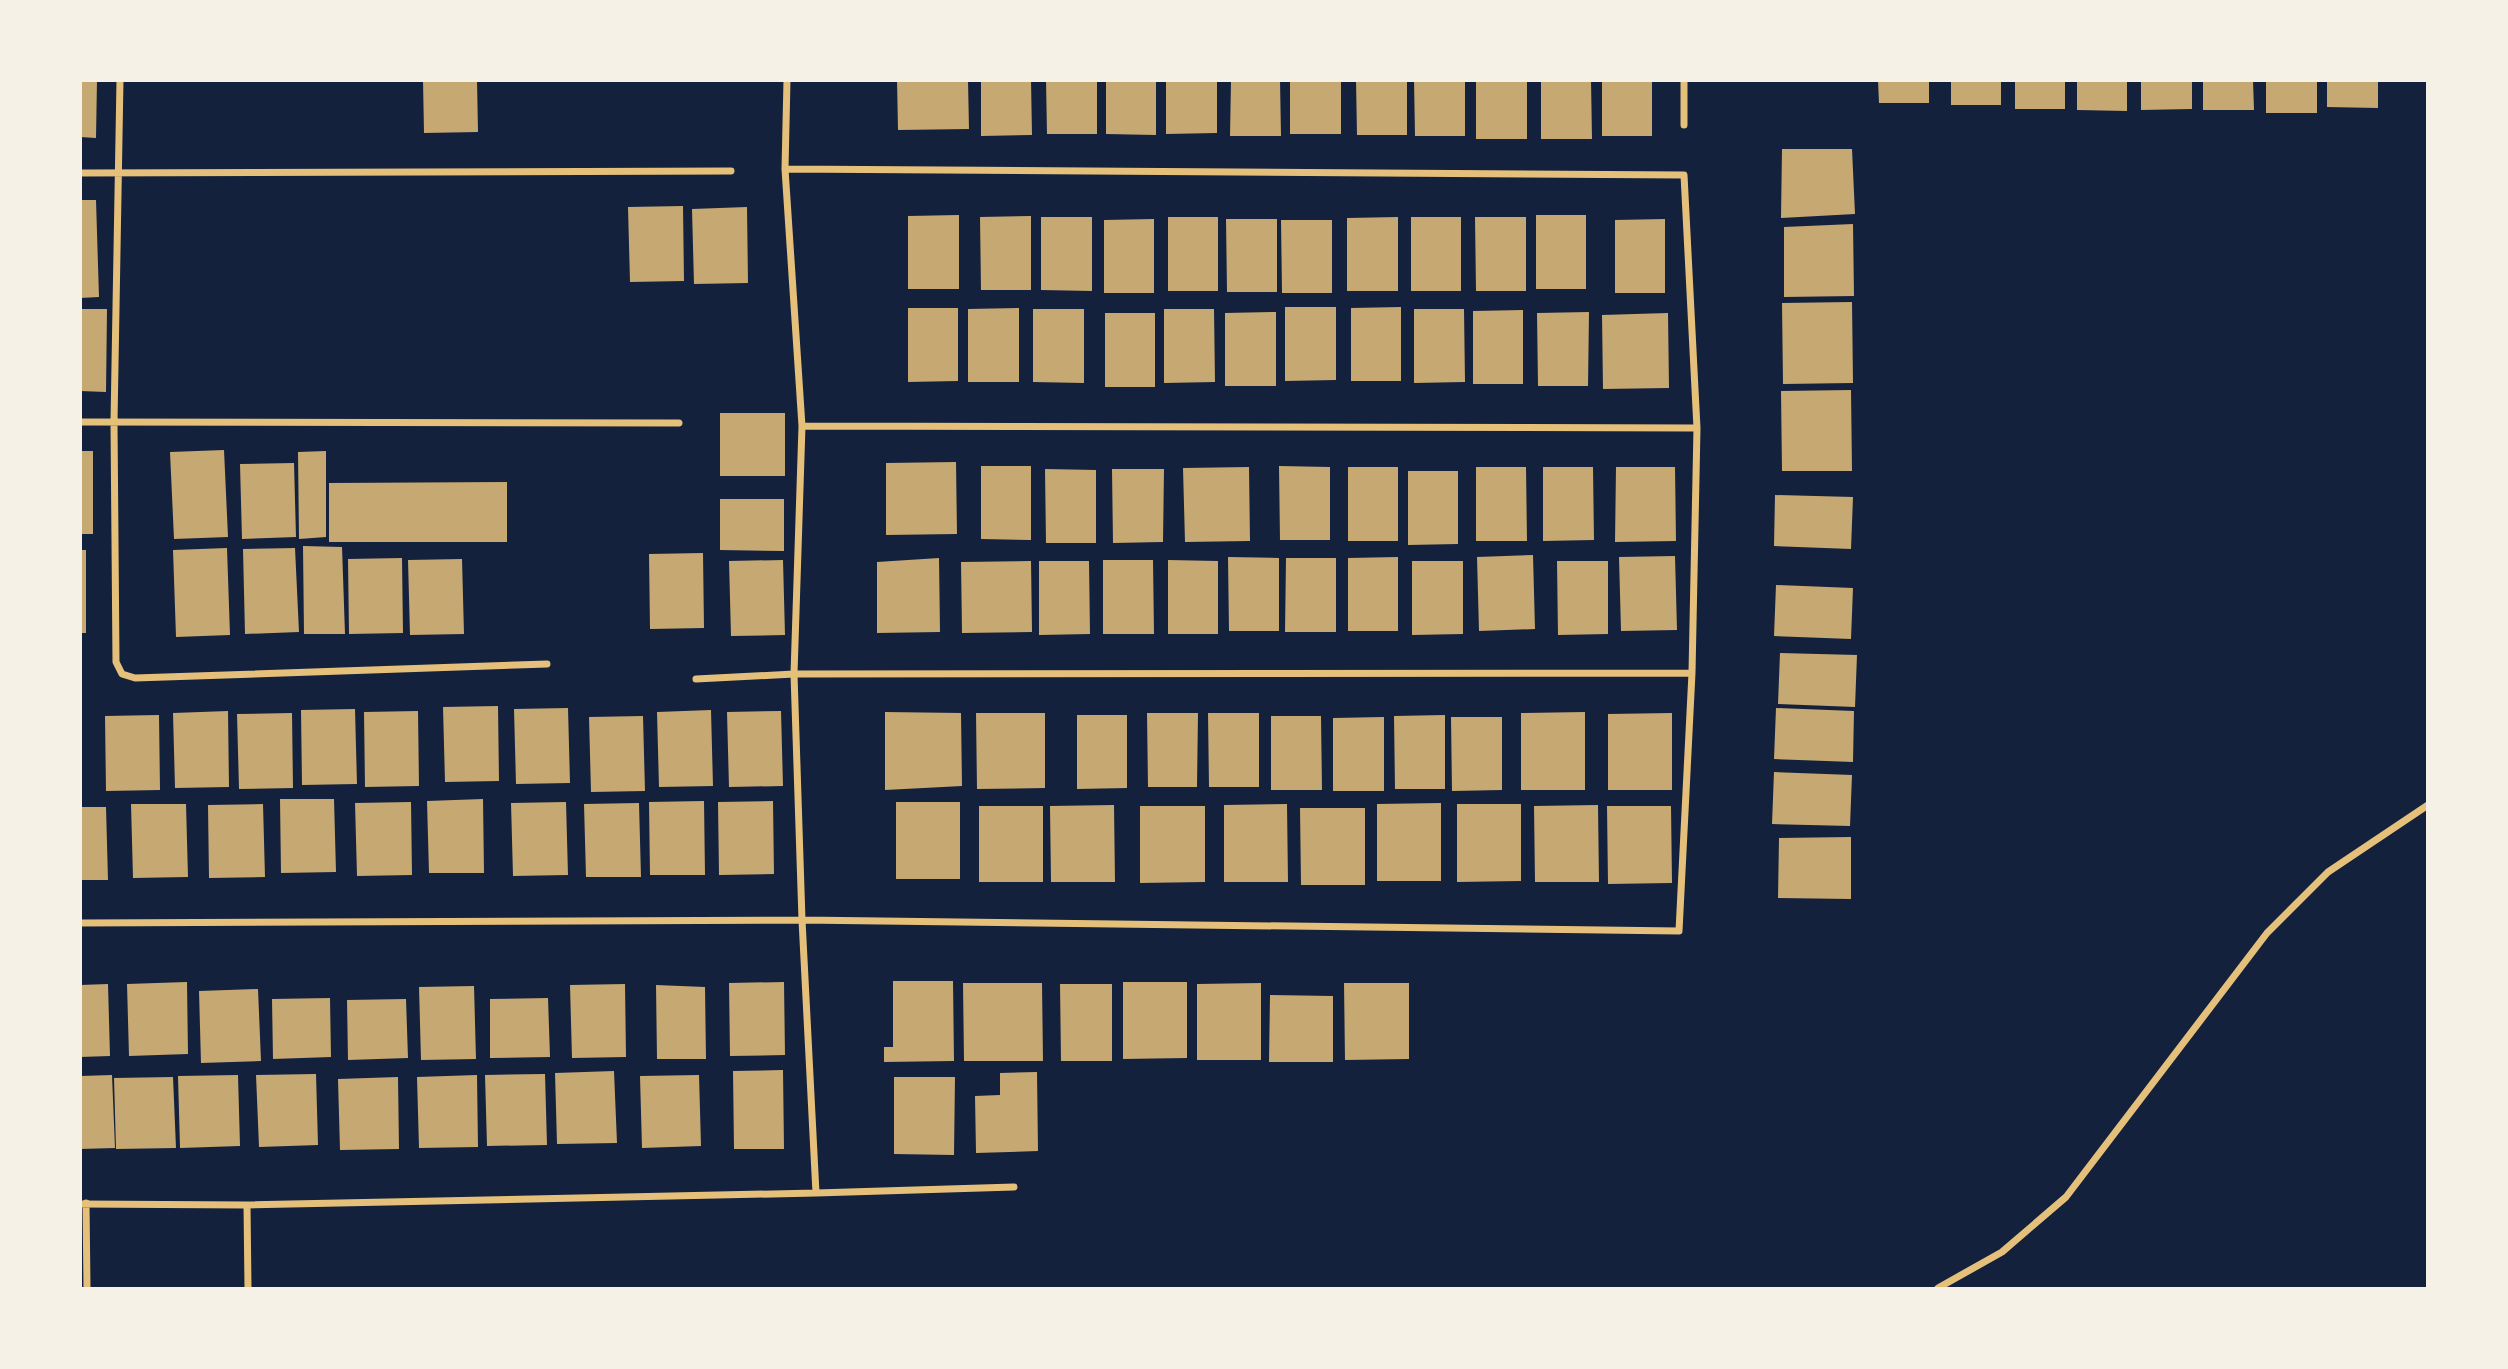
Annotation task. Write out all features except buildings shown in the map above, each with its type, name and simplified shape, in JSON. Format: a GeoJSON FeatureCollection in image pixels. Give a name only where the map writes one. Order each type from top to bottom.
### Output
{"type":"FeatureCollection","features":[{"type":"Feature","properties":{"kind":"street"},"geometry":{"type":"LineString","coordinates":[[120,80],[114,422],[116,662],[122,674],[135,678],[547,664]]}},
{"type":"Feature","properties":{"kind":"street"},"geometry":{"type":"LineString","coordinates":[[787,80],[785,169],[802,426],[794,674],[802,920],[816,1193]]}},
{"type":"Feature","properties":{"kind":"street"},"geometry":{"type":"LineString","coordinates":[[1684,80],[1684,125]]}},
{"type":"Feature","properties":{"kind":"street"},"geometry":{"type":"LineString","coordinates":[[80,923],[802,920],[1679,931],[1692,673],[1696,428],[1684,176],[785,169]]}},
{"type":"Feature","properties":{"kind":"street"},"geometry":{"type":"LineString","coordinates":[[80,173],[731,171]]}},
{"type":"Feature","properties":{"kind":"street"},"geometry":{"type":"LineString","coordinates":[[80,422],[679,423]]}},
{"type":"Feature","properties":{"kind":"street"},"geometry":{"type":"LineString","coordinates":[[802,426],[1696,428]]}},
{"type":"Feature","properties":{"kind":"street"},"geometry":{"type":"LineString","coordinates":[[696,679],[794,674],[1692,673]]}},
{"type":"Feature","properties":{"kind":"street"},"geometry":{"type":"LineString","coordinates":[[1938,1289],[2002,1252],[2066,1198],[2267,933],[2328,872],[2427,805]]}},
{"type":"Feature","properties":{"kind":"street"},"geometry":{"type":"LineString","coordinates":[[87,1289],[83,1203],[247,1205],[1014,1186]]}},
{"type":"Feature","properties":{"kind":"street"},"geometry":{"type":"LineString","coordinates":[[247,1205],[248,1289]]}}]}
